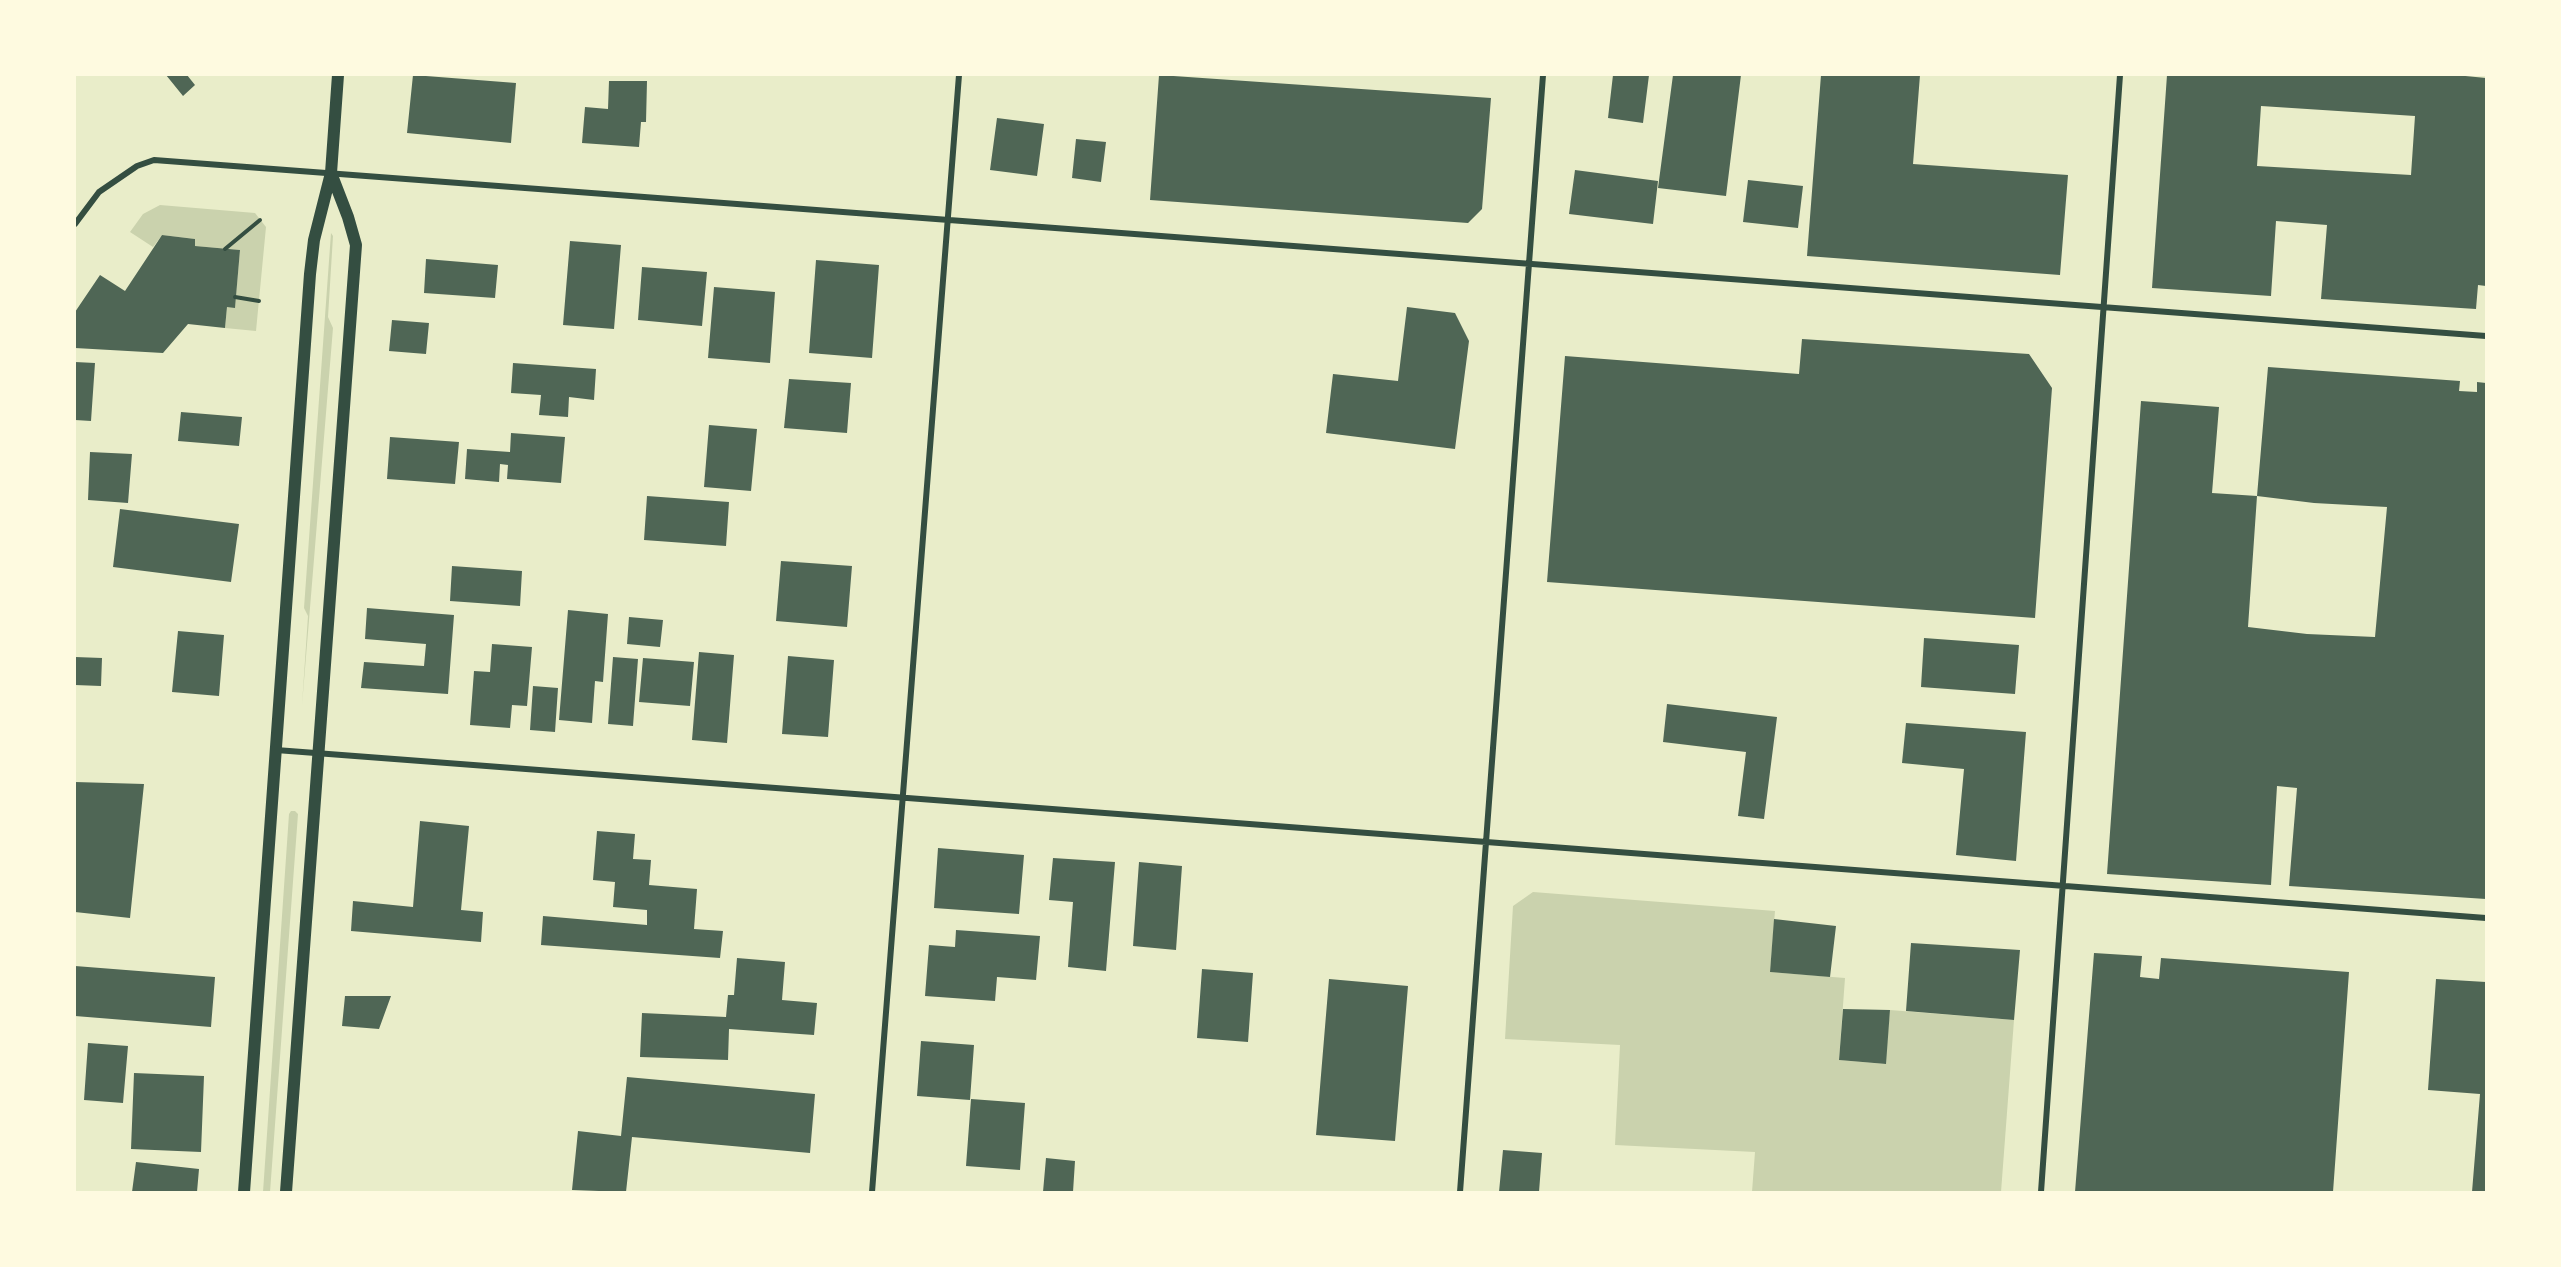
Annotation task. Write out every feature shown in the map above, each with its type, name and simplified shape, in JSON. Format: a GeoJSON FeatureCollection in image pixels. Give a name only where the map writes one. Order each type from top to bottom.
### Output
{"type":"FeatureCollection","features":[{"type":"Feature","properties":{"kind":"main road"},"geometry":{"type":"LineString","coordinates":[[244,1192],[310,274],[314,240],[331,172],[338,75]]}},
{"type":"Feature","properties":{"kind":"main road"},"geometry":{"type":"LineString","coordinates":[[286,1192],[356,245],[331,172]]}},
{"type":"Feature","properties":{"kind":"street"},"geometry":{"type":"LineString","coordinates":[[872,1192],[958,75]]}},
{"type":"Feature","properties":{"kind":"street"},"geometry":{"type":"LineString","coordinates":[[1460,1192],[1543,75]]}},
{"type":"Feature","properties":{"kind":"street"},"geometry":{"type":"LineString","coordinates":[[2041,1192],[2120,75]]}},
{"type":"Feature","properties":{"kind":"street"},"geometry":{"type":"LineString","coordinates":[[75,224],[99,192],[137,166],[154,160],[1529,266],[2486,336]]}},
{"type":"Feature","properties":{"kind":"street"},"geometry":{"type":"LineString","coordinates":[[276,750],[2486,918]]}},
{"type":"Feature","properties":{"kind":"path"},"geometry":{"type":"LineString","coordinates":[[225,249],[260,220]]}},
{"type":"Feature","properties":{"kind":"path"},"geometry":{"type":"LineString","coordinates":[[235,297],[259,301]]}},
{"type":"Feature","properties":{"kind":"green space"},"geometry":{"type":"Polygon","coordinates":[[[160,205],[255,213],[266,227],[256,331],[225,328],[227,307],[235,307],[240,250],[195,246],[195,239],[162,235],[153,247],[130,232],[143,214],[160,205]]]}},
{"type":"Feature","properties":{"kind":"green space"},"geometry":{"type":"Polygon","coordinates":[[[331,233],[333,236],[328,317],[333,328],[302,705],[308,616],[304,608],[331,233]]]}},
{"type":"Feature","properties":{"kind":"green space"},"geometry":{"type":"Polygon","coordinates":[[[291,811],[298,814],[270,1192],[263,1192],[289,814],[291,811]]]}},
{"type":"Feature","properties":{"kind":"green space"},"geometry":{"type":"Polygon","coordinates":[[[1533,892],[1775,911],[1770,972],[1845,978],[1839,1060],[1885,1064],[1890,1010],[2014,1020],[2001,1192],[1752,1192],[1755,1152],[1615,1145],[1620,1045],[1505,1039],[1513,906],[1533,892]]]}},
{"type":"Feature","properties":{"kind":"building"},"geometry":{"type":"Polygon","coordinates":[[[166,75],[187,75],[195,85],[183,96],[166,75]]]}},
{"type":"Feature","properties":{"kind":"building"},"geometry":{"type":"Polygon","coordinates":[[[413,75],[516,83],[511,143],[407,133],[413,75]]]}},
{"type":"Feature","properties":{"kind":"building"},"geometry":{"type":"Polygon","coordinates":[[[1159,75],[1491,98],[1482,209],[1468,223],[1150,200],[1159,75]]]}},
{"type":"Feature","properties":{"kind":"building"},"geometry":{"type":"Polygon","coordinates":[[[1613,75],[1649,75],[1643,123],[1608,118],[1613,75]]]}},
{"type":"Feature","properties":{"kind":"building"},"geometry":{"type":"Polygon","coordinates":[[[1673,75],[1741,75],[1726,196],[1658,188],[1673,75]]]}},
{"type":"Feature","properties":{"kind":"building"},"geometry":{"type":"Polygon","coordinates":[[[1821,75],[1920,75],[1913,164],[2068,175],[2060,275],[1807,256],[1821,75]]]}},
{"type":"Feature","properties":{"kind":"building"},"geometry":{"type":"Polygon","coordinates":[[[2167,75],[2455,75],[2486,78],[2486,286],[2478,285],[2476,309],[2321,299],[2327,225],[2276,221],[2271,296],[2152,288],[2167,75]],[[2261,106],[2257,166],[2411,175],[2415,116],[2261,106]]]}},
{"type":"Feature","properties":{"kind":"building"},"geometry":{"type":"Polygon","coordinates":[[[609,81],[647,81],[646,122],[641,122],[639,147],[582,143],[585,107],[608,109],[609,81]]]}},
{"type":"Feature","properties":{"kind":"building"},"geometry":{"type":"Polygon","coordinates":[[[997,118],[1044,124],[1037,176],[990,170],[997,118]]]}},
{"type":"Feature","properties":{"kind":"building"},"geometry":{"type":"Polygon","coordinates":[[[1076,139],[1106,142],[1101,182],[1072,178],[1076,139]]]}},
{"type":"Feature","properties":{"kind":"building"},"geometry":{"type":"Polygon","coordinates":[[[1575,170],[1658,181],[1653,224],[1569,214],[1575,170]]]}},
{"type":"Feature","properties":{"kind":"building"},"geometry":{"type":"Polygon","coordinates":[[[1748,180],[1803,186],[1798,228],[1743,222],[1748,180]]]}},
{"type":"Feature","properties":{"kind":"building"},"geometry":{"type":"Polygon","coordinates":[[[162,235],[195,239],[195,246],[240,250],[235,308],[227,307],[225,328],[188,324],[163,353],[75,348],[75,312],[100,275],[125,291],[162,235]]]}},
{"type":"Feature","properties":{"kind":"building"},"geometry":{"type":"Polygon","coordinates":[[[570,241],[621,245],[614,329],[563,325],[570,241]]]}},
{"type":"Feature","properties":{"kind":"building"},"geometry":{"type":"Polygon","coordinates":[[[426,259],[498,265],[495,298],[424,293],[426,259]]]}},
{"type":"Feature","properties":{"kind":"building"},"geometry":{"type":"Polygon","coordinates":[[[816,260],[879,265],[872,358],[809,353],[816,260]]]}},
{"type":"Feature","properties":{"kind":"building"},"geometry":{"type":"Polygon","coordinates":[[[642,267],[707,272],[702,326],[638,320],[642,267]]]}},
{"type":"Feature","properties":{"kind":"building"},"geometry":{"type":"Polygon","coordinates":[[[714,287],[775,292],[770,363],[708,358],[714,287]]]}},
{"type":"Feature","properties":{"kind":"building"},"geometry":{"type":"Polygon","coordinates":[[[1407,307],[1455,313],[1469,341],[1455,449],[1326,433],[1333,374],[1398,381],[1407,307]]]}},
{"type":"Feature","properties":{"kind":"building"},"geometry":{"type":"Polygon","coordinates":[[[392,320],[429,323],[426,354],[389,351],[392,320]]]}},
{"type":"Feature","properties":{"kind":"building"},"geometry":{"type":"Polygon","coordinates":[[[1802,339],[2029,354],[2052,388],[2035,618],[1547,582],[1565,356],[1799,374],[1802,339]]]}},
{"type":"Feature","properties":{"kind":"building"},"geometry":{"type":"Polygon","coordinates":[[[75,362],[95,363],[91,421],[75,420],[75,362]]]}},
{"type":"Feature","properties":{"kind":"building"},"geometry":{"type":"Polygon","coordinates":[[[513,363],[596,369],[594,400],[569,397],[568,417],[539,415],[541,395],[511,393],[513,363]]]}},
{"type":"Feature","properties":{"kind":"building"},"geometry":{"type":"Polygon","coordinates":[[[2268,367],[2460,381],[2459,391],[2477,392],[2477,382],[2486,383],[2486,899],[2289,886],[2297,788],[2277,786],[2271,885],[2107,874],[2141,401],[2219,407],[2212,493],[2257,496],[2268,367]],[[2257,496],[2248,627],[2307,634],[2375,637],[2387,507],[2314,503],[2257,496]]]}},
{"type":"Feature","properties":{"kind":"building"},"geometry":{"type":"Polygon","coordinates":[[[789,379],[851,383],[847,433],[784,428],[789,379]]]}},
{"type":"Feature","properties":{"kind":"building"},"geometry":{"type":"Polygon","coordinates":[[[181,412],[242,417],[239,446],[178,441],[181,412]]]}},
{"type":"Feature","properties":{"kind":"building"},"geometry":{"type":"Polygon","coordinates":[[[709,425],[757,429],[751,491],[704,487],[709,425]]]}},
{"type":"Feature","properties":{"kind":"building"},"geometry":{"type":"Polygon","coordinates":[[[511,433],[565,437],[561,483],[507,479],[508,465],[500,464],[499,482],[465,479],[467,449],[510,452],[511,433]]]}},
{"type":"Feature","properties":{"kind":"building"},"geometry":{"type":"Polygon","coordinates":[[[390,437],[459,442],[455,484],[387,479],[390,437]]]}},
{"type":"Feature","properties":{"kind":"building"},"geometry":{"type":"Polygon","coordinates":[[[90,452],[132,454],[128,503],[88,500],[90,452]]]}},
{"type":"Feature","properties":{"kind":"building"},"geometry":{"type":"Polygon","coordinates":[[[647,496],[729,502],[726,546],[644,540],[647,496]]]}},
{"type":"Feature","properties":{"kind":"building"},"geometry":{"type":"Polygon","coordinates":[[[120,509],[239,524],[231,582],[113,567],[120,509]]]}},
{"type":"Feature","properties":{"kind":"building"},"geometry":{"type":"Polygon","coordinates":[[[781,561],[852,566],[847,627],[776,621],[781,561]]]}},
{"type":"Feature","properties":{"kind":"building"},"geometry":{"type":"Polygon","coordinates":[[[452,566],[522,571],[520,606],[450,601],[452,566]]]}},
{"type":"Feature","properties":{"kind":"building"},"geometry":{"type":"Polygon","coordinates":[[[367,608],[454,615],[448,694],[361,688],[364,662],[424,666],[426,644],[365,639],[367,608]]]}},
{"type":"Feature","properties":{"kind":"building"},"geometry":{"type":"Polygon","coordinates":[[[568,610],[608,614],[603,682],[595,681],[592,723],[559,720],[568,610]]]}},
{"type":"Feature","properties":{"kind":"building"},"geometry":{"type":"Polygon","coordinates":[[[629,617],[663,620],[660,647],[627,644],[629,617]]]}},
{"type":"Feature","properties":{"kind":"building"},"geometry":{"type":"Polygon","coordinates":[[[178,631],[224,635],[219,696],[172,692],[178,631]]]}},
{"type":"Feature","properties":{"kind":"building"},"geometry":{"type":"Polygon","coordinates":[[[1924,638],[2019,645],[2015,694],[1921,687],[1924,638]]]}},
{"type":"Feature","properties":{"kind":"building"},"geometry":{"type":"Polygon","coordinates":[[[492,644],[532,647],[527,706],[512,705],[510,728],[470,725],[474,671],[490,672],[492,644]]]}},
{"type":"Feature","properties":{"kind":"building"},"geometry":{"type":"Polygon","coordinates":[[[699,652],[734,655],[727,743],[692,740],[699,652]]]}},
{"type":"Feature","properties":{"kind":"building"},"geometry":{"type":"Polygon","coordinates":[[[788,656],[834,660],[828,737],[782,734],[788,656]]]}},
{"type":"Feature","properties":{"kind":"building"},"geometry":{"type":"Polygon","coordinates":[[[75,657],[102,658],[101,686],[75,685],[75,657]]]}},
{"type":"Feature","properties":{"kind":"building"},"geometry":{"type":"Polygon","coordinates":[[[613,657],[638,659],[633,726],[608,724],[613,657]]]}},
{"type":"Feature","properties":{"kind":"building"},"geometry":{"type":"Polygon","coordinates":[[[643,658],[694,662],[690,706],[639,702],[643,658]]]}},
{"type":"Feature","properties":{"kind":"building"},"geometry":{"type":"Polygon","coordinates":[[[533,686],[558,688],[555,732],[530,730],[533,686]]]}},
{"type":"Feature","properties":{"kind":"building"},"geometry":{"type":"Polygon","coordinates":[[[1667,704],[1777,717],[1764,819],[1738,816],[1746,752],[1663,742],[1667,704]]]}},
{"type":"Feature","properties":{"kind":"building"},"geometry":{"type":"Polygon","coordinates":[[[1906,723],[2026,732],[2016,861],[1956,855],[1964,769],[1902,763],[1906,723]]]}},
{"type":"Feature","properties":{"kind":"building"},"geometry":{"type":"Polygon","coordinates":[[[75,782],[144,784],[130,918],[75,912],[75,782]]]}},
{"type":"Feature","properties":{"kind":"building"},"geometry":{"type":"Polygon","coordinates":[[[420,821],[469,826],[461,910],[483,912],[481,942],[351,931],[353,901],[413,907],[420,821]]]}},
{"type":"Feature","properties":{"kind":"building"},"geometry":{"type":"Polygon","coordinates":[[[597,831],[635,834],[633,859],[651,860],[649,885],[697,889],[694,929],[723,931],[720,958],[541,945],[543,916],[647,925],[647,910],[613,907],[615,882],[593,880],[597,831]]]}},
{"type":"Feature","properties":{"kind":"building"},"geometry":{"type":"Polygon","coordinates":[[[938,848],[1024,855],[1019,914],[934,908],[938,848]]]}},
{"type":"Feature","properties":{"kind":"building"},"geometry":{"type":"Polygon","coordinates":[[[1053,858],[1115,862],[1106,971],[1068,967],[1073,902],[1049,900],[1053,858]]]}},
{"type":"Feature","properties":{"kind":"building"},"geometry":{"type":"Polygon","coordinates":[[[1139,862],[1182,866],[1176,950],[1133,946],[1139,862]]]}},
{"type":"Feature","properties":{"kind":"building"},"geometry":{"type":"Polygon","coordinates":[[[1774,919],[1836,926],[1830,977],[1770,972],[1774,919]]]}},
{"type":"Feature","properties":{"kind":"building"},"geometry":{"type":"Polygon","coordinates":[[[956,930],[1040,936],[1036,980],[997,977],[995,1001],[925,996],[929,945],[955,947],[956,930]]]}},
{"type":"Feature","properties":{"kind":"building"},"geometry":{"type":"Polygon","coordinates":[[[1911,943],[2020,950],[2014,1020],[1906,1011],[1911,943]]]}},
{"type":"Feature","properties":{"kind":"building"},"geometry":{"type":"Polygon","coordinates":[[[2094,953],[2142,956],[2140,977],[2159,979],[2161,958],[2349,972],[2333,1192],[2075,1192],[2094,953]]]}},
{"type":"Feature","properties":{"kind":"building"},"geometry":{"type":"Polygon","coordinates":[[[737,958],[785,962],[782,1000],[817,1003],[814,1035],[729,1029],[728,1060],[640,1057],[642,1013],[726,1017],[728,995],[734,995],[737,958]]]}},
{"type":"Feature","properties":{"kind":"building"},"geometry":{"type":"Polygon","coordinates":[[[75,966],[215,977],[211,1027],[75,1016],[75,966]]]}},
{"type":"Feature","properties":{"kind":"building"},"geometry":{"type":"Polygon","coordinates":[[[1202,969],[1253,973],[1248,1042],[1197,1038],[1202,969]]]}},
{"type":"Feature","properties":{"kind":"building"},"geometry":{"type":"Polygon","coordinates":[[[1329,979],[1408,986],[1395,1141],[1316,1135],[1329,979]]]}},
{"type":"Feature","properties":{"kind":"building"},"geometry":{"type":"Polygon","coordinates":[[[2436,979],[2486,982],[2486,1192],[2472,1192],[2480,1094],[2428,1090],[2436,979]]]}},
{"type":"Feature","properties":{"kind":"building"},"geometry":{"type":"Polygon","coordinates":[[[345,996],[391,996],[379,1029],[342,1026],[345,996]]]}},
{"type":"Feature","properties":{"kind":"building"},"geometry":{"type":"Polygon","coordinates":[[[1843,1009],[1890,1010],[1886,1064],[1839,1060],[1843,1009]]]}},
{"type":"Feature","properties":{"kind":"building"},"geometry":{"type":"Polygon","coordinates":[[[921,1041],[974,1045],[970,1100],[917,1096],[921,1041]]]}},
{"type":"Feature","properties":{"kind":"building"},"geometry":{"type":"Polygon","coordinates":[[[88,1043],[128,1046],[123,1103],[84,1100],[88,1043]]]}},
{"type":"Feature","properties":{"kind":"building"},"geometry":{"type":"Polygon","coordinates":[[[134,1073],[204,1076],[201,1152],[131,1149],[134,1073]]]}},
{"type":"Feature","properties":{"kind":"building"},"geometry":{"type":"Polygon","coordinates":[[[627,1077],[815,1094],[810,1153],[632,1137],[626,1192],[572,1190],[578,1131],[621,1136],[627,1077]]]}},
{"type":"Feature","properties":{"kind":"building"},"geometry":{"type":"Polygon","coordinates":[[[971,1099],[1025,1103],[1020,1170],[966,1166],[971,1099]]]}},
{"type":"Feature","properties":{"kind":"building"},"geometry":{"type":"Polygon","coordinates":[[[1503,1150],[1542,1153],[1539,1192],[1499,1192],[1503,1150]]]}},
{"type":"Feature","properties":{"kind":"building"},"geometry":{"type":"Polygon","coordinates":[[[1046,1158],[1075,1161],[1073,1192],[1043,1192],[1046,1158]]]}},
{"type":"Feature","properties":{"kind":"building"},"geometry":{"type":"Polygon","coordinates":[[[136,1162],[199,1169],[197,1192],[132,1192],[136,1162]]]}}]}
